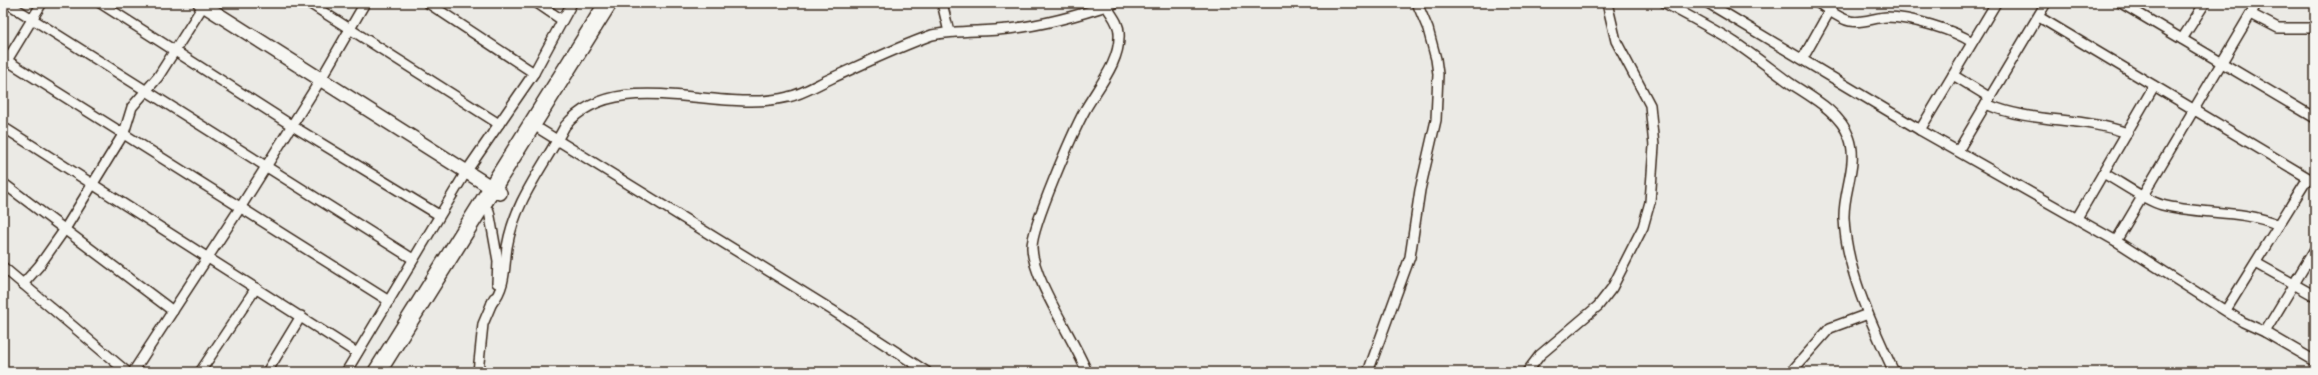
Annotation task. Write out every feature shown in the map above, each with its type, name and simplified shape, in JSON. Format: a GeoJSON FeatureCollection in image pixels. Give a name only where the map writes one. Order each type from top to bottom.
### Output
{"type":"FeatureCollection","features":[{"type":"Feature","properties":{"kind":"highway"},"geometry":{"type":"LineString","coordinates":[[377,372],[496,191],[608,3]]}},
{"type":"Feature","properties":{"kind":"highway"},"geometry":{"type":"LineString","coordinates":[[388,372],[490,211],[496,191],[541,130],[619,3]]}},
{"type":"Feature","properties":{"kind":"street"},"geometry":{"type":"LineString","coordinates":[[7,3],[413,258]]}},
{"type":"Feature","properties":{"kind":"street"},"geometry":{"type":"LineString","coordinates":[[42,3],[4,62],[124,133],[388,301]]}},
{"type":"Feature","properties":{"kind":"street"},"geometry":{"type":"LineString","coordinates":[[100,3],[291,126],[440,215]]}},
{"type":"Feature","properties":{"kind":"street"},"geometry":{"type":"LineString","coordinates":[[309,3],[499,124]]}},
{"type":"Feature","properties":{"kind":"street"},"geometry":{"type":"LineString","coordinates":[[132,372],[174,311],[240,208],[321,79],[365,3]]}},
{"type":"Feature","properties":{"kind":"street"},"geometry":{"type":"LineString","coordinates":[[428,3],[534,73]]}},
{"type":"Feature","properties":{"kind":"street"},"geometry":{"type":"LineString","coordinates":[[537,3],[562,20]]}},
{"type":"Feature","properties":{"kind":"street"},"geometry":{"type":"LineString","coordinates":[[346,372],[413,258],[466,172],[534,73],[572,3]]}},
{"type":"Feature","properties":{"kind":"street"},"geometry":{"type":"LineString","coordinates":[[942,3],[949,32]]}},
{"type":"Feature","properties":{"kind":"street"},"geometry":{"type":"LineString","coordinates":[[1368,372],[1410,258],[1420,190],[1436,120],[1438,74],[1436,59],[1428,29],[1417,3]]}},
{"type":"Feature","properties":{"kind":"street"},"geometry":{"type":"LineString","coordinates":[[1527,372],[1540,355],[1598,306],[1612,288],[1643,227],[1650,202],[1654,146],[1650,105],[1616,41],[1607,3]]}},
{"type":"Feature","properties":{"kind":"street"},"geometry":{"type":"LineString","coordinates":[[1665,3],[1746,50],[1826,108],[1845,128],[1852,146],[1853,158],[1845,201],[1846,238],[1854,270],[1868,314],[1894,372]]}},
{"type":"Feature","properties":{"kind":"street"},"geometry":{"type":"LineString","coordinates":[[1708,3],[1803,58],[1920,130],[2116,240],[2243,322],[2265,332],[2315,361]]}},
{"type":"Feature","properties":{"kind":"street"},"geometry":{"type":"LineString","coordinates":[[1818,3],[1832,7],[1844,19],[1857,22],[1877,17],[1897,18],[1956,32],[1972,42]]}},
{"type":"Feature","properties":{"kind":"street"},"geometry":{"type":"LineString","coordinates":[[1920,130],[1996,3]]}},
{"type":"Feature","properties":{"kind":"street"},"geometry":{"type":"LineString","coordinates":[[2121,3],[2315,118]]}},
{"type":"Feature","properties":{"kind":"street"},"geometry":{"type":"LineString","coordinates":[[2182,39],[2205,3]]}},
{"type":"Feature","properties":{"kind":"street"},"geometry":{"type":"LineString","coordinates":[[2116,240],[2257,3]]}},
{"type":"Feature","properties":{"kind":"street"},"geometry":{"type":"LineString","coordinates":[[23,284],[39,266],[65,229],[124,133],[132,107],[146,91],[174,52],[203,4],[496,191]]}},
{"type":"Feature","properties":{"kind":"street"},"geometry":{"type":"LineString","coordinates":[[492,303],[499,295],[503,283],[507,247],[516,211],[573,116],[585,108],[611,98],[633,94],[740,102],[788,97],[919,40],[949,32],[1009,29],[1049,23],[1109,4],[1117,23],[1119,33],[1116,54],[1105,77],[1078,124],[1041,215],[1032,247],[1037,273],[1087,372]]}},
{"type":"Feature","properties":{"kind":"street"},"geometry":{"type":"LineString","coordinates":[[1958,151],[2039,17],[2042,4]]}},
{"type":"Feature","properties":{"kind":"street"},"geometry":{"type":"LineString","coordinates":[[1803,58],[1832,7]]}},
{"type":"Feature","properties":{"kind":"street"},"geometry":{"type":"LineString","coordinates":[[2251,14],[2278,28],[2315,28]]}},
{"type":"Feature","properties":{"kind":"street"},"geometry":{"type":"LineString","coordinates":[[2039,17],[2195,109],[2311,180],[2279,225],[2226,310]]}},
{"type":"Feature","properties":{"kind":"street"},"geometry":{"type":"LineString","coordinates":[[1954,75],[1988,100],[2017,115],[2102,124],[2127,133]]}},
{"type":"Feature","properties":{"kind":"street"},"geometry":{"type":"LineString","coordinates":[[2077,218],[2154,86]]}},
{"type":"Feature","properties":{"kind":"street"},"geometry":{"type":"LineString","coordinates":[[3,127],[357,353]]}},
{"type":"Feature","properties":{"kind":"street"},"geometry":{"type":"LineString","coordinates":[[541,130],[558,139],[832,310],[927,372]]}},
{"type":"Feature","properties":{"kind":"street"},"geometry":{"type":"LineString","coordinates":[[2103,173],[2161,205],[2252,216],[2279,225]]}},
{"type":"Feature","properties":{"kind":"street"},"geometry":{"type":"LineString","coordinates":[[3,183],[174,311]]}},
{"type":"Feature","properties":{"kind":"street"},"geometry":{"type":"LineString","coordinates":[[478,372],[482,329],[497,288],[498,261],[490,211]]}},
{"type":"Feature","properties":{"kind":"street"},"geometry":{"type":"LineString","coordinates":[[2265,332],[2315,249]]}},
{"type":"Feature","properties":{"kind":"street"},"geometry":{"type":"LineString","coordinates":[[2256,263],[2315,296]]}},
{"type":"Feature","properties":{"kind":"street"},"geometry":{"type":"LineString","coordinates":[[3,267],[127,372]]}},
{"type":"Feature","properties":{"kind":"street"},"geometry":{"type":"LineString","coordinates":[[200,372],[256,288]]}},
{"type":"Feature","properties":{"kind":"street"},"geometry":{"type":"LineString","coordinates":[[1792,372],[1830,328],[1868,314]]}},
{"type":"Feature","properties":{"kind":"street"},"geometry":{"type":"LineString","coordinates":[[267,372],[301,316]]}}]}
